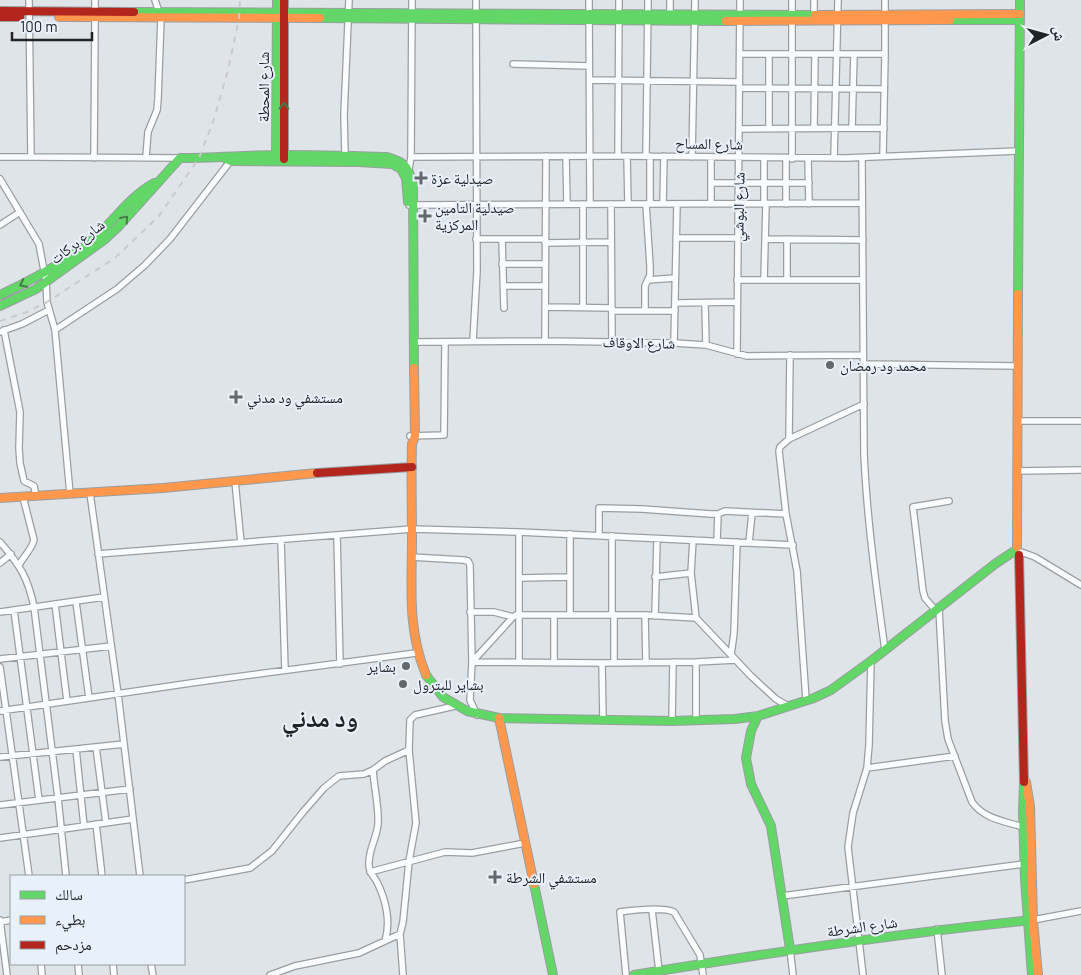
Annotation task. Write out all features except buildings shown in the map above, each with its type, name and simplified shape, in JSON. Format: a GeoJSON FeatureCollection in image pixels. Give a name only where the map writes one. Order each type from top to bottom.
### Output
{"type":"FeatureCollection","features":[{"type":"Feature","properties":{"kind":"main road"},"geometry":{"type":"LineString","coordinates":[[277,0],[281,15]]}},
{"type":"Feature","properties":{"kind":"main road"},"geometry":{"type":"LineString","coordinates":[[281,15],[284,0]]}},
{"type":"Feature","properties":{"kind":"main road"},"geometry":{"type":"LineString","coordinates":[[1020,0],[1017,551],[1025,778],[1023,791],[1024,864],[1038,975]]}},
{"type":"Feature","properties":{"kind":"main road"},"geometry":{"type":"LineString","coordinates":[[0,11],[29,15]]}},
{"type":"Feature","properties":{"kind":"main road"},"geometry":{"type":"LineString","coordinates":[[649,17],[670,14],[696,17]]}},
{"type":"Feature","properties":{"kind":"main road"},"geometry":{"type":"LineString","coordinates":[[0,17],[29,15],[1020,17]]}},
{"type":"Feature","properties":{"kind":"main road","name":"شارع المحطة"},"geometry":{"type":"LineString","coordinates":[[280,158],[281,15]]}},
{"type":"Feature","properties":{"kind":"main road"},"geometry":{"type":"LineString","coordinates":[[792,18],[814,15],[838,18]]}},
{"type":"Feature","properties":{"kind":"main road"},"geometry":{"type":"LineString","coordinates":[[180,158],[344,156],[393,158],[404,164],[407,171],[410,205],[410,276],[413,342],[412,438]]}},
{"type":"Feature","properties":{"kind":"main road","name":"شارع بركات"},"geometry":{"type":"LineString","coordinates":[[0,306],[36,289],[104,240],[180,158]]}},
{"type":"Feature","properties":{"kind":"main road"},"geometry":{"type":"LineString","coordinates":[[280,158],[387,163],[407,171]]}},
{"type":"Feature","properties":{"kind":"main road","name":"شارع بركات"},"geometry":{"type":"LineString","coordinates":[[0,295],[31,280],[87,244],[141,190],[158,181]]}},
{"type":"Feature","properties":{"kind":"main road"},"geometry":{"type":"LineString","coordinates":[[411,305],[412,617],[416,653],[429,681],[455,706],[478,715],[499,718],[696,721],[758,716],[830,690],[938,610],[995,564],[1017,551]]}},
{"type":"Feature","properties":{"kind":"main road"},"geometry":{"type":"LineString","coordinates":[[0,498],[90,493],[316,473],[412,467]]}},
{"type":"Feature","properties":{"kind":"main road"},"geometry":{"type":"LineString","coordinates":[[758,716],[751,730],[746,758],[751,784],[770,826],[790,949]]}},
{"type":"Feature","properties":{"kind":"main road"},"geometry":{"type":"LineString","coordinates":[[499,718],[553,975]]}},
{"type":"Feature","properties":{"kind":"main road"},"geometry":{"type":"LineString","coordinates":[[1025,778],[1030,806],[1032,975]]}},
{"type":"Feature","properties":{"kind":"main road","name":"شارع الشرطة"},"geometry":{"type":"LineString","coordinates":[[634,975],[790,949],[937,929],[1030,920]]}},
{"type":"Feature","properties":{"kind":"street"},"geometry":{"type":"LineString","coordinates":[[29,0],[31,158]]}},
{"type":"Feature","properties":{"kind":"street"},"geometry":{"type":"LineString","coordinates":[[94,158],[95,0]]}},
{"type":"Feature","properties":{"kind":"street"},"geometry":{"type":"LineString","coordinates":[[146,158],[148,132],[158,104],[160,15],[155,0]]}},
{"type":"Feature","properties":{"kind":"street"},"geometry":{"type":"LineString","coordinates":[[344,156],[349,0]]}},
{"type":"Feature","properties":{"kind":"street"},"geometry":{"type":"LineString","coordinates":[[407,171],[411,157],[412,0]]}},
{"type":"Feature","properties":{"kind":"street"},"geometry":{"type":"LineString","coordinates":[[473,341],[476,310],[476,0]]}},
{"type":"Feature","properties":{"kind":"street"},"geometry":{"type":"LineString","coordinates":[[583,307],[583,243],[590,156],[589,0]]}},
{"type":"Feature","properties":{"kind":"street"},"geometry":{"type":"LineString","coordinates":[[618,156],[619,0]]}},
{"type":"Feature","properties":{"kind":"street"},"geometry":{"type":"LineString","coordinates":[[645,311],[645,286],[648,280],[649,256],[648,0]]}},
{"type":"Feature","properties":{"kind":"street"},"geometry":{"type":"LineString","coordinates":[[670,0],[670,14]]}},
{"type":"Feature","properties":{"kind":"street"},"geometry":{"type":"LineString","coordinates":[[692,157],[695,0]]}},
{"type":"Feature","properties":{"kind":"street","name":"شارع البوشي"},"geometry":{"type":"LineString","coordinates":[[736,354],[740,0]]}},
{"type":"Feature","properties":{"kind":"street"},"geometry":{"type":"LineString","coordinates":[[786,204],[786,183],[792,128],[792,0]]}},
{"type":"Feature","properties":{"kind":"street"},"geometry":{"type":"LineString","coordinates":[[814,0],[814,15]]}},
{"type":"Feature","properties":{"kind":"street"},"geometry":{"type":"LineString","coordinates":[[834,158],[838,0]]}},
{"type":"Feature","properties":{"kind":"street"},"geometry":{"type":"LineString","coordinates":[[882,156],[885,0]]}},
{"type":"Feature","properties":{"kind":"street"},"geometry":{"type":"LineString","coordinates":[[740,54],[885,54]]}},
{"type":"Feature","properties":{"kind":"street"},"geometry":{"type":"LineString","coordinates":[[769,54],[770,128]]}},
{"type":"Feature","properties":{"kind":"street"},"geometry":{"type":"LineString","coordinates":[[814,128],[815,54]]}},
{"type":"Feature","properties":{"kind":"street"},"geometry":{"type":"LineString","coordinates":[[852,128],[854,54]]}},
{"type":"Feature","properties":{"kind":"street"},"geometry":{"type":"LineString","coordinates":[[513,64],[590,66]]}},
{"type":"Feature","properties":{"kind":"street"},"geometry":{"type":"LineString","coordinates":[[590,80],[694,82],[770,89],[884,89]]}},
{"type":"Feature","properties":{"kind":"street"},"geometry":{"type":"LineString","coordinates":[[739,129],[884,128]]}},
{"type":"Feature","properties":{"kind":"street","name":"شارع المساح"},"geometry":{"type":"LineString","coordinates":[[411,157],[664,156],[862,158],[1019,151]]}},
{"type":"Feature","properties":{"kind":"street"},"geometry":{"type":"LineString","coordinates":[[545,341],[546,156]]}},
{"type":"Feature","properties":{"kind":"street"},"geometry":{"type":"LineString","coordinates":[[566,156],[567,204]]}},
{"type":"Feature","properties":{"kind":"street"},"geometry":{"type":"LineString","coordinates":[[627,156],[628,204]]}},
{"type":"Feature","properties":{"kind":"street"},"geometry":{"type":"LineString","coordinates":[[663,204],[664,156]]}},
{"type":"Feature","properties":{"kind":"street"},"geometry":{"type":"LineString","coordinates":[[711,157],[711,204]]}},
{"type":"Feature","properties":{"kind":"street"},"geometry":{"type":"LineString","coordinates":[[0,158],[180,158]]}},
{"type":"Feature","properties":{"kind":"street"},"geometry":{"type":"LineString","coordinates":[[55,330],[117,289],[152,258],[170,239],[230,158]]}},
{"type":"Feature","properties":{"kind":"street"},"geometry":{"type":"LineString","coordinates":[[764,158],[764,280]]}},
{"type":"Feature","properties":{"kind":"street"},"geometry":{"type":"LineString","coordinates":[[808,158],[809,204]]}},
{"type":"Feature","properties":{"kind":"street"},"geometry":{"type":"LineString","coordinates":[[862,158],[866,498],[885,650]]}},
{"type":"Feature","properties":{"kind":"street"},"geometry":{"type":"LineString","coordinates":[[0,179],[39,244],[45,271],[49,310],[55,330],[70,494]]}},
{"type":"Feature","properties":{"kind":"street"},"geometry":{"type":"LineString","coordinates":[[711,183],[809,183]]}},
{"type":"Feature","properties":{"kind":"street"},"geometry":{"type":"LineString","coordinates":[[410,205],[862,203]]}},
{"type":"Feature","properties":{"kind":"street"},"geometry":{"type":"LineString","coordinates":[[611,204],[612,341]]}},
{"type":"Feature","properties":{"kind":"street"},"geometry":{"type":"LineString","coordinates":[[674,342],[677,204]]}},
{"type":"Feature","properties":{"kind":"street"},"geometry":{"type":"LineString","coordinates":[[0,225],[20,212]]}},
{"type":"Feature","properties":{"kind":"street"},"geometry":{"type":"LineString","coordinates":[[676,238],[738,238]]}},
{"type":"Feature","properties":{"kind":"street"},"geometry":{"type":"LineString","coordinates":[[476,239],[583,243],[611,242]]}},
{"type":"Feature","properties":{"kind":"street"},"geometry":{"type":"LineString","coordinates":[[502,239],[504,308]]}},
{"type":"Feature","properties":{"kind":"street"},"geometry":{"type":"LineString","coordinates":[[764,239],[863,240]]}},
{"type":"Feature","properties":{"kind":"street"},"geometry":{"type":"LineString","coordinates":[[786,239],[787,280]]}},
{"type":"Feature","properties":{"kind":"street"},"geometry":{"type":"LineString","coordinates":[[502,264],[545,264]]}},
{"type":"Feature","properties":{"kind":"street"},"geometry":{"type":"LineString","coordinates":[[648,280],[676,278]]}},
{"type":"Feature","properties":{"kind":"street"},"geometry":{"type":"LineString","coordinates":[[737,280],[863,280]]}},
{"type":"Feature","properties":{"kind":"street"},"geometry":{"type":"LineString","coordinates":[[504,286],[545,286]]}},
{"type":"Feature","properties":{"kind":"street"},"geometry":{"type":"LineString","coordinates":[[675,303],[737,302]]}},
{"type":"Feature","properties":{"kind":"street"},"geometry":{"type":"LineString","coordinates":[[705,303],[706,345]]}},
{"type":"Feature","properties":{"kind":"street"},"geometry":{"type":"LineString","coordinates":[[546,307],[675,311]]}},
{"type":"Feature","properties":{"kind":"street"},"geometry":{"type":"LineString","coordinates":[[36,496],[34,486],[24,480],[20,463],[20,412],[2,331],[22,324],[49,310]]}},
{"type":"Feature","properties":{"kind":"street","name":"شارع الاوقاف"},"geometry":{"type":"LineString","coordinates":[[413,342],[674,342],[706,345],[748,356],[863,355]]}},
{"type":"Feature","properties":{"kind":"street"},"geometry":{"type":"LineString","coordinates":[[412,438],[444,435],[445,342]]}},
{"type":"Feature","properties":{"kind":"street"},"geometry":{"type":"LineString","coordinates":[[790,355],[790,439]]}},
{"type":"Feature","properties":{"kind":"street"},"geometry":{"type":"LineString","coordinates":[[863,364],[1018,366]]}},
{"type":"Feature","properties":{"kind":"street"},"geometry":{"type":"LineString","coordinates":[[806,700],[799,600],[779,451],[780,447],[790,439],[864,404]]}},
{"type":"Feature","properties":{"kind":"street"},"geometry":{"type":"LineString","coordinates":[[1018,422],[1081,422]]}},
{"type":"Feature","properties":{"kind":"street"},"geometry":{"type":"LineString","coordinates":[[1018,471],[1081,470]]}},
{"type":"Feature","properties":{"kind":"street"},"geometry":{"type":"LineString","coordinates":[[236,481],[241,543]]}},
{"type":"Feature","properties":{"kind":"street"},"geometry":{"type":"LineString","coordinates":[[90,493],[118,694],[140,875]]}},
{"type":"Feature","properties":{"kind":"street"},"geometry":{"type":"LineString","coordinates":[[19,565],[34,540],[22,497]]}},
{"type":"Feature","properties":{"kind":"street"},"geometry":{"type":"LineString","coordinates":[[949,501],[913,507],[923,591],[925,598],[938,610],[945,721],[948,739],[972,802],[977,809],[987,816],[1023,826]]}},
{"type":"Feature","properties":{"kind":"street"},"geometry":{"type":"LineString","coordinates":[[599,536],[599,508],[718,514],[726,511],[786,514]]}},
{"type":"Feature","properties":{"kind":"street"},"geometry":{"type":"LineString","coordinates":[[750,543],[752,513]]}},
{"type":"Feature","properties":{"kind":"street"},"geometry":{"type":"LineString","coordinates":[[717,541],[718,514]]}},
{"type":"Feature","properties":{"kind":"street"},"geometry":{"type":"LineString","coordinates":[[98,554],[412,530],[570,534],[793,545]]}},
{"type":"Feature","properties":{"kind":"street"},"geometry":{"type":"LineString","coordinates":[[519,532],[519,662]]}},
{"type":"Feature","properties":{"kind":"street"},"geometry":{"type":"LineString","coordinates":[[570,534],[570,615]]}},
{"type":"Feature","properties":{"kind":"street"},"geometry":{"type":"LineString","coordinates":[[337,535],[340,664]]}},
{"type":"Feature","properties":{"kind":"street"},"geometry":{"type":"LineString","coordinates":[[612,536],[614,663]]}},
{"type":"Feature","properties":{"kind":"street"},"geometry":{"type":"LineString","coordinates":[[655,616],[657,539]]}},
{"type":"Feature","properties":{"kind":"street"},"geometry":{"type":"LineString","coordinates":[[281,540],[286,670]]}},
{"type":"Feature","properties":{"kind":"street"},"geometry":{"type":"LineString","coordinates":[[693,540],[691,573],[696,618],[776,699],[788,706]]}},
{"type":"Feature","properties":{"kind":"street"},"geometry":{"type":"LineString","coordinates":[[0,542],[19,565],[28,581],[34,607],[66,875]]}},
{"type":"Feature","properties":{"kind":"street"},"geometry":{"type":"LineString","coordinates":[[733,657],[737,542]]}},
{"type":"Feature","properties":{"kind":"street"},"geometry":{"type":"LineString","coordinates":[[1017,551],[1035,558],[1081,585]]}},
{"type":"Feature","properties":{"kind":"street"},"geometry":{"type":"LineString","coordinates":[[0,563],[11,554]]}},
{"type":"Feature","properties":{"kind":"street"},"geometry":{"type":"LineString","coordinates":[[411,557],[468,561],[470,565],[472,662],[470,700],[472,707],[478,715]]}},
{"type":"Feature","properties":{"kind":"street"},"geometry":{"type":"LineString","coordinates":[[655,577],[691,573]]}},
{"type":"Feature","properties":{"kind":"street"},"geometry":{"type":"LineString","coordinates":[[520,578],[570,577]]}},
{"type":"Feature","properties":{"kind":"street"},"geometry":{"type":"LineString","coordinates":[[0,612],[104,597]]}},
{"type":"Feature","properties":{"kind":"street"},"geometry":{"type":"LineString","coordinates":[[76,602],[89,698]]}},
{"type":"Feature","properties":{"kind":"street"},"geometry":{"type":"LineString","coordinates":[[54,604],[67,702]]}},
{"type":"Feature","properties":{"kind":"street"},"geometry":{"type":"LineString","coordinates":[[14,610],[39,800]]}},
{"type":"Feature","properties":{"kind":"street"},"geometry":{"type":"LineString","coordinates":[[470,612],[494,612],[513,617],[520,615],[645,615],[696,618]]}},
{"type":"Feature","properties":{"kind":"street"},"geometry":{"type":"LineString","coordinates":[[554,615],[554,663]]}},
{"type":"Feature","properties":{"kind":"street"},"geometry":{"type":"LineString","coordinates":[[645,615],[646,663]]}},
{"type":"Feature","properties":{"kind":"street"},"geometry":{"type":"LineString","coordinates":[[472,662],[513,617]]}},
{"type":"Feature","properties":{"kind":"street"},"geometry":{"type":"LineString","coordinates":[[0,659],[111,646]]}},
{"type":"Feature","properties":{"kind":"street"},"geometry":{"type":"LineString","coordinates":[[3,710],[416,653]]}},
{"type":"Feature","properties":{"kind":"street"},"geometry":{"type":"LineString","coordinates":[[472,662],[646,663],[696,662],[733,657]]}},
{"type":"Feature","properties":{"kind":"street"},"geometry":{"type":"LineString","coordinates":[[863,975],[848,847],[853,813],[867,768],[870,744],[871,661]]}},
{"type":"Feature","properties":{"kind":"street"},"geometry":{"type":"LineString","coordinates":[[672,721],[673,662]]}},
{"type":"Feature","properties":{"kind":"street"},"geometry":{"type":"LineString","coordinates":[[696,662],[696,721]]}},
{"type":"Feature","properties":{"kind":"street"},"geometry":{"type":"LineString","coordinates":[[602,663],[603,720]]}},
{"type":"Feature","properties":{"kind":"street"},"geometry":{"type":"LineString","coordinates":[[0,667],[3,710],[12,756],[22,834],[30,875]]}},
{"type":"Feature","properties":{"kind":"street"},"geometry":{"type":"LineString","coordinates":[[402,975],[400,934],[403,922],[409,861],[416,823],[409,750],[412,717],[455,706]]}},
{"type":"Feature","properties":{"kind":"street"},"geometry":{"type":"LineString","coordinates":[[0,757],[124,744]]}},
{"type":"Feature","properties":{"kind":"street"},"geometry":{"type":"LineString","coordinates":[[96,747],[106,823]]}},
{"type":"Feature","properties":{"kind":"street"},"geometry":{"type":"LineString","coordinates":[[76,749],[84,826]]}},
{"type":"Feature","properties":{"kind":"street"},"geometry":{"type":"LineString","coordinates":[[185,880],[250,868],[272,851],[324,788],[339,776],[360,774],[373,770],[385,761],[409,750]]}},
{"type":"Feature","properties":{"kind":"street"},"geometry":{"type":"LineString","coordinates":[[867,768],[955,756]]}},
{"type":"Feature","properties":{"kind":"street"},"geometry":{"type":"LineString","coordinates":[[373,770],[378,822],[369,857],[370,872],[382,893],[388,917],[385,941]]}},
{"type":"Feature","properties":{"kind":"street"},"geometry":{"type":"LineString","coordinates":[[0,805],[130,789]]}},
{"type":"Feature","properties":{"kind":"street"},"geometry":{"type":"LineString","coordinates":[[0,838],[133,819]]}},
{"type":"Feature","properties":{"kind":"street"},"geometry":{"type":"LineString","coordinates":[[96,824],[102,875]]}},
{"type":"Feature","properties":{"kind":"street"},"geometry":{"type":"LineString","coordinates":[[370,872],[445,852],[472,853],[525,843]]}},
{"type":"Feature","properties":{"kind":"street"},"geometry":{"type":"LineString","coordinates":[[782,896],[1024,864]]}},
{"type":"Feature","properties":{"kind":"street"},"geometry":{"type":"LineString","coordinates":[[652,910],[659,971]]}},
{"type":"Feature","properties":{"kind":"street"},"geometry":{"type":"LineString","coordinates":[[626,975],[620,912],[652,910],[672,911],[700,955],[703,975]]}},
{"type":"Feature","properties":{"kind":"street"},"geometry":{"type":"LineString","coordinates":[[1030,920],[1081,911]]}},
{"type":"Feature","properties":{"kind":"street"},"geometry":{"type":"LineString","coordinates":[[0,921],[8,953],[3,961],[7,975]]}},
{"type":"Feature","properties":{"kind":"street"},"geometry":{"type":"LineString","coordinates":[[937,929],[942,975]]}},
{"type":"Feature","properties":{"kind":"street"},"geometry":{"type":"LineString","coordinates":[[270,975],[295,966],[360,953],[400,934]]}},
{"type":"Feature","properties":{"kind":"street"},"geometry":{"type":"LineString","coordinates":[[790,949],[793,975]]}},
{"type":"Feature","properties":{"kind":"railway"},"geometry":{"type":"LineString","coordinates":[[0,321],[27,312],[47,302],[115,258],[159,216],[199,158],[214,119],[228,70],[239,19],[240,0]]}},
{"type":"Feature","properties":{"kind":"traffic: fast"},"geometry":{"type":"LineString","coordinates":[[276,158],[277,0]]}},
{"type":"Feature","properties":{"kind":"traffic: fast"},"geometry":{"type":"LineString","coordinates":[[1018,294],[1020,0]]}},
{"type":"Feature","properties":{"kind":"traffic: fast"},"geometry":{"type":"LineString","coordinates":[[134,12],[815,15]]}},
{"type":"Feature","properties":{"kind":"traffic: fast"},"geometry":{"type":"LineString","coordinates":[[320,18],[726,21]]}},
{"type":"Feature","properties":{"kind":"traffic: fast"},"geometry":{"type":"LineString","coordinates":[[950,20],[1020,20]]}},
{"type":"Feature","properties":{"kind":"traffic: fast"},"geometry":{"type":"LineString","coordinates":[[0,306],[36,289],[104,240],[180,158],[283,155],[387,157],[405,166],[413,184],[414,368]]}},
{"type":"Feature","properties":{"kind":"traffic: fast"},"geometry":{"type":"LineString","coordinates":[[226,159],[231,161],[392,164],[401,169],[406,178],[408,202]]}},
{"type":"Feature","properties":{"kind":"traffic: fast"},"geometry":{"type":"LineString","coordinates":[[0,295],[44,272],[76,252],[95,237],[136,196],[154,183]]}},
{"type":"Feature","properties":{"kind":"traffic: fast"},"geometry":{"type":"LineString","coordinates":[[426,675],[443,697],[467,711],[499,718],[672,721],[735,719],[758,716],[814,698],[831,690],[1013,552]]}},
{"type":"Feature","properties":{"kind":"traffic: fast"},"geometry":{"type":"LineString","coordinates":[[758,716],[751,731],[746,758],[751,784],[771,826],[790,949]]}},
{"type":"Feature","properties":{"kind":"traffic: fast"},"geometry":{"type":"LineString","coordinates":[[1024,782],[1025,879],[1032,975]]}},
{"type":"Feature","properties":{"kind":"traffic: fast"},"geometry":{"type":"LineString","coordinates":[[534,884],[553,975]]}},
{"type":"Feature","properties":{"kind":"traffic: fast"},"geometry":{"type":"LineString","coordinates":[[634,975],[833,944],[1033,920]]}},
{"type":"Feature","properties":{"kind":"traffic: slow"},"geometry":{"type":"LineString","coordinates":[[815,15],[1020,14]]}},
{"type":"Feature","properties":{"kind":"traffic: slow"},"geometry":{"type":"LineString","coordinates":[[59,17],[320,18]]}},
{"type":"Feature","properties":{"kind":"traffic: slow"},"geometry":{"type":"LineString","coordinates":[[726,21],[950,20]]}},
{"type":"Feature","properties":{"kind":"traffic: slow"},"geometry":{"type":"LineString","coordinates":[[1017,547],[1018,294]]}},
{"type":"Feature","properties":{"kind":"traffic: slow"},"geometry":{"type":"LineString","coordinates":[[414,368],[415,436],[412,444],[411,591],[416,641],[426,675]]}},
{"type":"Feature","properties":{"kind":"traffic: slow"},"geometry":{"type":"LineString","coordinates":[[0,498],[163,488],[317,473]]}},
{"type":"Feature","properties":{"kind":"traffic: slow"},"geometry":{"type":"LineString","coordinates":[[499,718],[534,884]]}},
{"type":"Feature","properties":{"kind":"traffic: slow"},"geometry":{"type":"LineString","coordinates":[[1026,782],[1030,806],[1033,920],[1038,975]]}},
{"type":"Feature","properties":{"kind":"traffic: jam"},"geometry":{"type":"LineString","coordinates":[[284,0],[284,159]]}},
{"type":"Feature","properties":{"kind":"traffic: jam"},"geometry":{"type":"LineString","coordinates":[[0,11],[134,12]]}},
{"type":"Feature","properties":{"kind":"traffic: jam"},"geometry":{"type":"LineString","coordinates":[[0,17],[20,17]]}},
{"type":"Feature","properties":{"kind":"traffic: jam"},"geometry":{"type":"LineString","coordinates":[[317,473],[412,467]]}},
{"type":"Feature","properties":{"kind":"traffic: jam"},"geometry":{"type":"LineString","coordinates":[[1019,555],[1024,782]]}},
{"type":"Feature","properties":{"kind":"place","name":"صيدلية عزة"},"geometry":{"type":"Point","coordinates":[421,178]}},
{"type":"Feature","properties":{"kind":"place","name":"صيدلية التامين المركزية"},"geometry":{"type":"Point","coordinates":[425,216]}},
{"type":"Feature","properties":{"kind":"place","name":"محمد ود رمضان"},"geometry":{"type":"Point","coordinates":[830,365]}},
{"type":"Feature","properties":{"kind":"place","name":"مستشفي ود مدني"},"geometry":{"type":"Point","coordinates":[236,397]}},
{"type":"Feature","properties":{"kind":"place","name":"بشاير"},"geometry":{"type":"Point","coordinates":[406,666]}},
{"type":"Feature","properties":{"kind":"place","name":"بشاير للبترول"},"geometry":{"type":"Point","coordinates":[403,684]}},
{"type":"Feature","properties":{"kind":"place","name":"مستشفي الشرطة"},"geometry":{"type":"Point","coordinates":[495,877]}},
{"type":"Feature","properties":{"kind":"district","name":"ود مدني"},"geometry":{"type":"Point","coordinates":[320,717]}}]}
